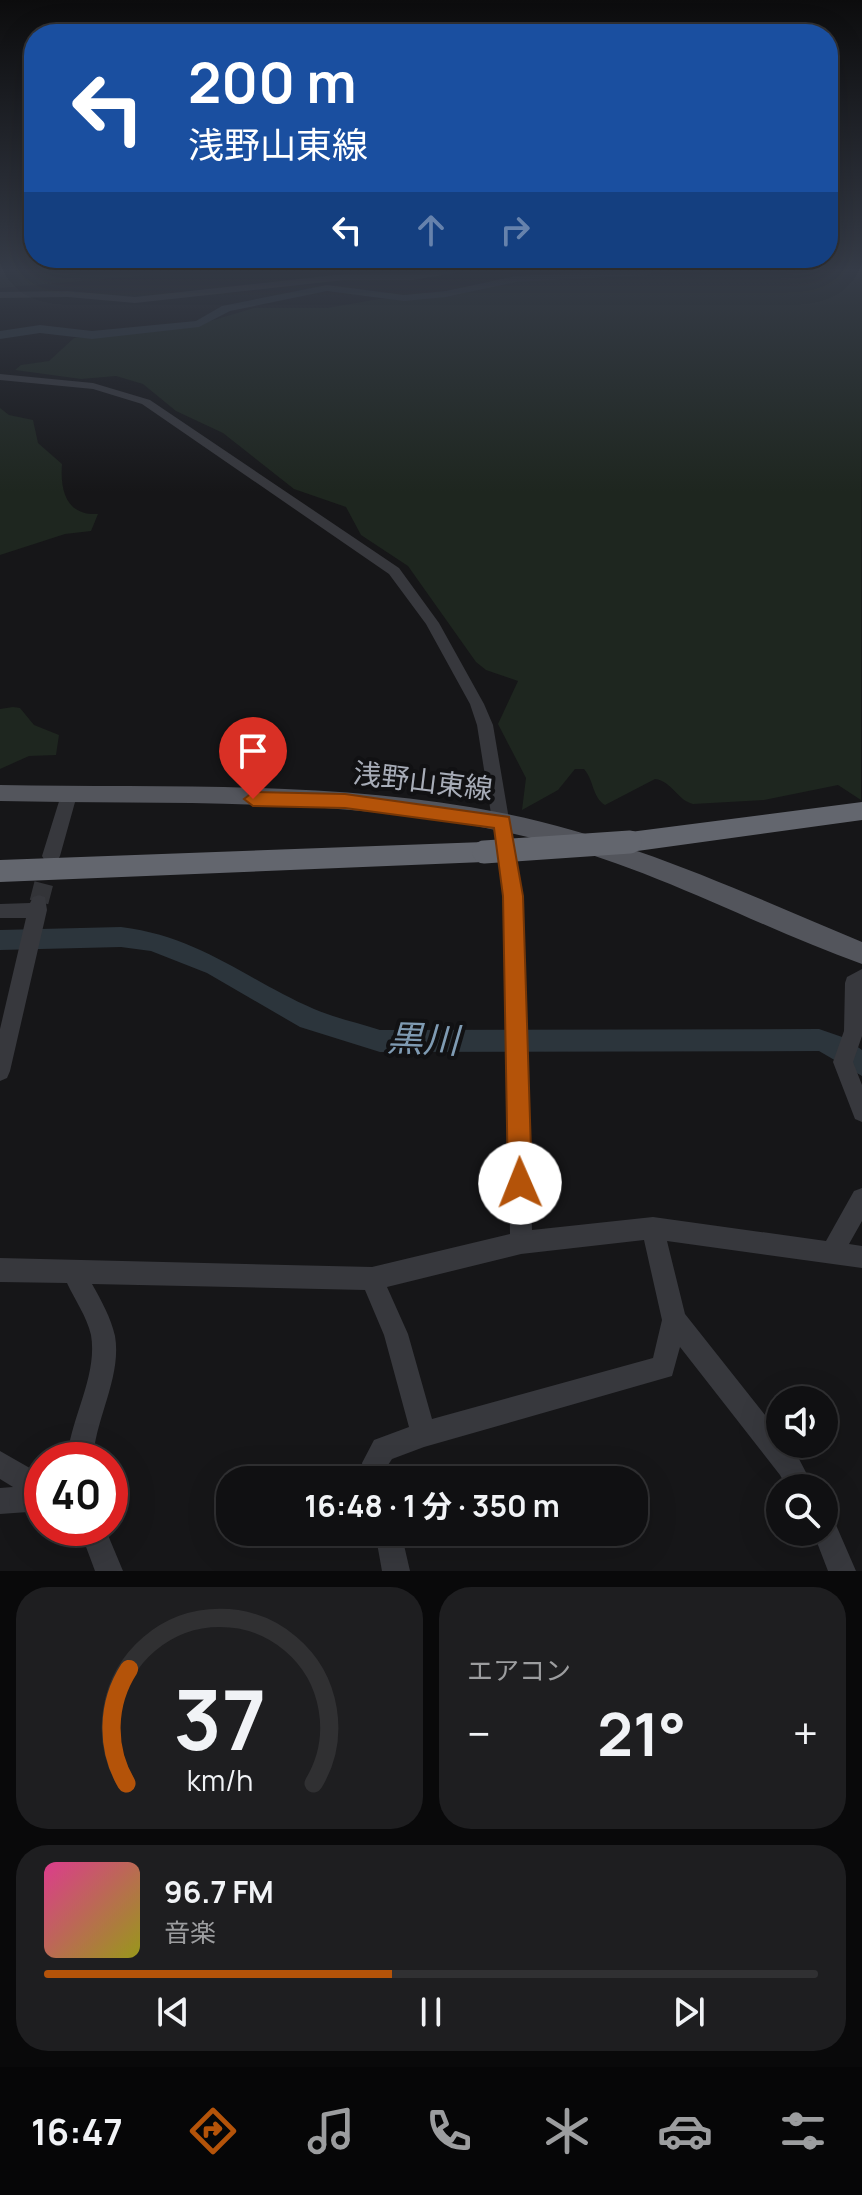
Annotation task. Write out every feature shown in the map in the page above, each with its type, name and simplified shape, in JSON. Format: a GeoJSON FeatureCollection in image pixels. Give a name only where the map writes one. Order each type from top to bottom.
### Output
{"type":"FeatureCollection","features":[{"type":"Feature","properties":{"kind":"highway"},"geometry":{"type":"LineString","coordinates":[[0,871],[484,852],[630,842],[824,817],[862,809]]}},
{"type":"Feature","properties":{"kind":"highway"},"geometry":{"type":"LineString","coordinates":[[0,865],[115,865]]}},
{"type":"Feature","properties":{"kind":"main road","name":"浅野山東線"},"geometry":{"type":"LineString","coordinates":[[0,793],[345,801],[503,822],[631,858],[862,953]]}},
{"type":"Feature","properties":{"kind":"street"},"geometry":{"type":"LineString","coordinates":[[0,377],[85,386],[139,399],[394,571],[432,623],[477,704],[485,725],[503,822],[513,896],[521,1243]]}},
{"type":"Feature","properties":{"kind":"street"},"geometry":{"type":"LineString","coordinates":[[51,856],[69,795]]}},
{"type":"Feature","properties":{"kind":"street"},"geometry":{"type":"LineString","coordinates":[[0,911],[38,906],[0,1071]]}},
{"type":"Feature","properties":{"kind":"street"},"geometry":{"type":"LineString","coordinates":[[862,977],[854,983],[854,1031],[843,1062],[862,1112]]}},
{"type":"Feature","properties":{"kind":"street"},"geometry":{"type":"LineString","coordinates":[[832,1253],[862,1199]]}},
{"type":"Feature","properties":{"kind":"street"},"geometry":{"type":"LineString","coordinates":[[653,1228],[674,1320],[793,1474]]}},
{"type":"Feature","properties":{"kind":"street"},"geometry":{"type":"LineString","coordinates":[[0,1270],[372,1279],[521,1243],[653,1228],[862,1257]]}},
{"type":"Feature","properties":{"kind":"street"},"geometry":{"type":"LineString","coordinates":[[74,1273],[103,1338],[96,1386],[79,1442]]}},
{"type":"Feature","properties":{"kind":"street"},"geometry":{"type":"LineString","coordinates":[[372,1279],[396,1334],[424,1434]]}},
{"type":"Feature","properties":{"kind":"street"},"geometry":{"type":"LineString","coordinates":[[376,1466],[383,1449],[424,1434],[663,1367],[674,1320]]}},
{"type":"Feature","properties":{"kind":"street"},"geometry":{"type":"LineString","coordinates":[[0,1464],[24,1479]]}},
{"type":"Feature","properties":{"kind":"street"},"geometry":{"type":"LineString","coordinates":[[0,1501],[24,1499]]}},
{"type":"Feature","properties":{"kind":"street"},"geometry":{"type":"LineString","coordinates":[[99,1546],[109,1571]]}},
{"type":"Feature","properties":{"kind":"street"},"geometry":{"type":"LineString","coordinates":[[391,1546],[396,1571]]}},
{"type":"Feature","properties":{"kind":"street"},"geometry":{"type":"LineString","coordinates":[[832,1546],[842,1571]]}},
{"type":"Feature","properties":{"kind":"shaded area"},"geometry":{"type":"Polygon","coordinates":[[[66,345],[862,345],[861,800],[838,785],[764,800],[693,804],[666,783],[655,779],[605,805],[598,798],[584,769],[575,769],[558,790],[522,810],[526,778],[498,724],[518,681],[486,670],[476,662],[408,566],[361,535],[346,507],[294,489],[223,433],[176,411],[143,384],[116,376],[81,379],[15,370],[21,365],[49,361],[66,345]]]}},
{"type":"Feature","properties":{"kind":"shaded area"},"geometry":{"type":"Polygon","coordinates":[[[0,408],[9,415],[33,420],[38,443],[62,464],[62,483],[67,500],[79,511],[98,514],[91,531],[65,534],[0,555],[0,408]]]}},
{"type":"Feature","properties":{"kind":"shaded area"},"geometry":{"type":"Polygon","coordinates":[[[20,708],[34,725],[59,735],[56,755],[29,756],[0,769],[0,709],[20,708]]]}},
{"type":"Feature","properties":{"kind":"waterway","name":"黒川"},"geometry":{"type":"LineString","coordinates":[[0,940],[121,937],[152,941],[215,966],[309,1019],[380,1041],[819,1040],[836,1046],[862,1064]]}},
{"type":"Feature","properties":{"kind":"tunnel"},"geometry":{"type":"LineString","coordinates":[[47,869],[49,861]]}},
{"type":"Feature","properties":{"kind":"tunnel"},"geometry":{"type":"LineString","coordinates":[[39,902],[48,867]]}},
{"type":"Feature","properties":{"kind":"route"},"geometry":{"type":"LineString","coordinates":[[253,799],[345,801],[503,822],[513,896],[520,1183]]}}]}
